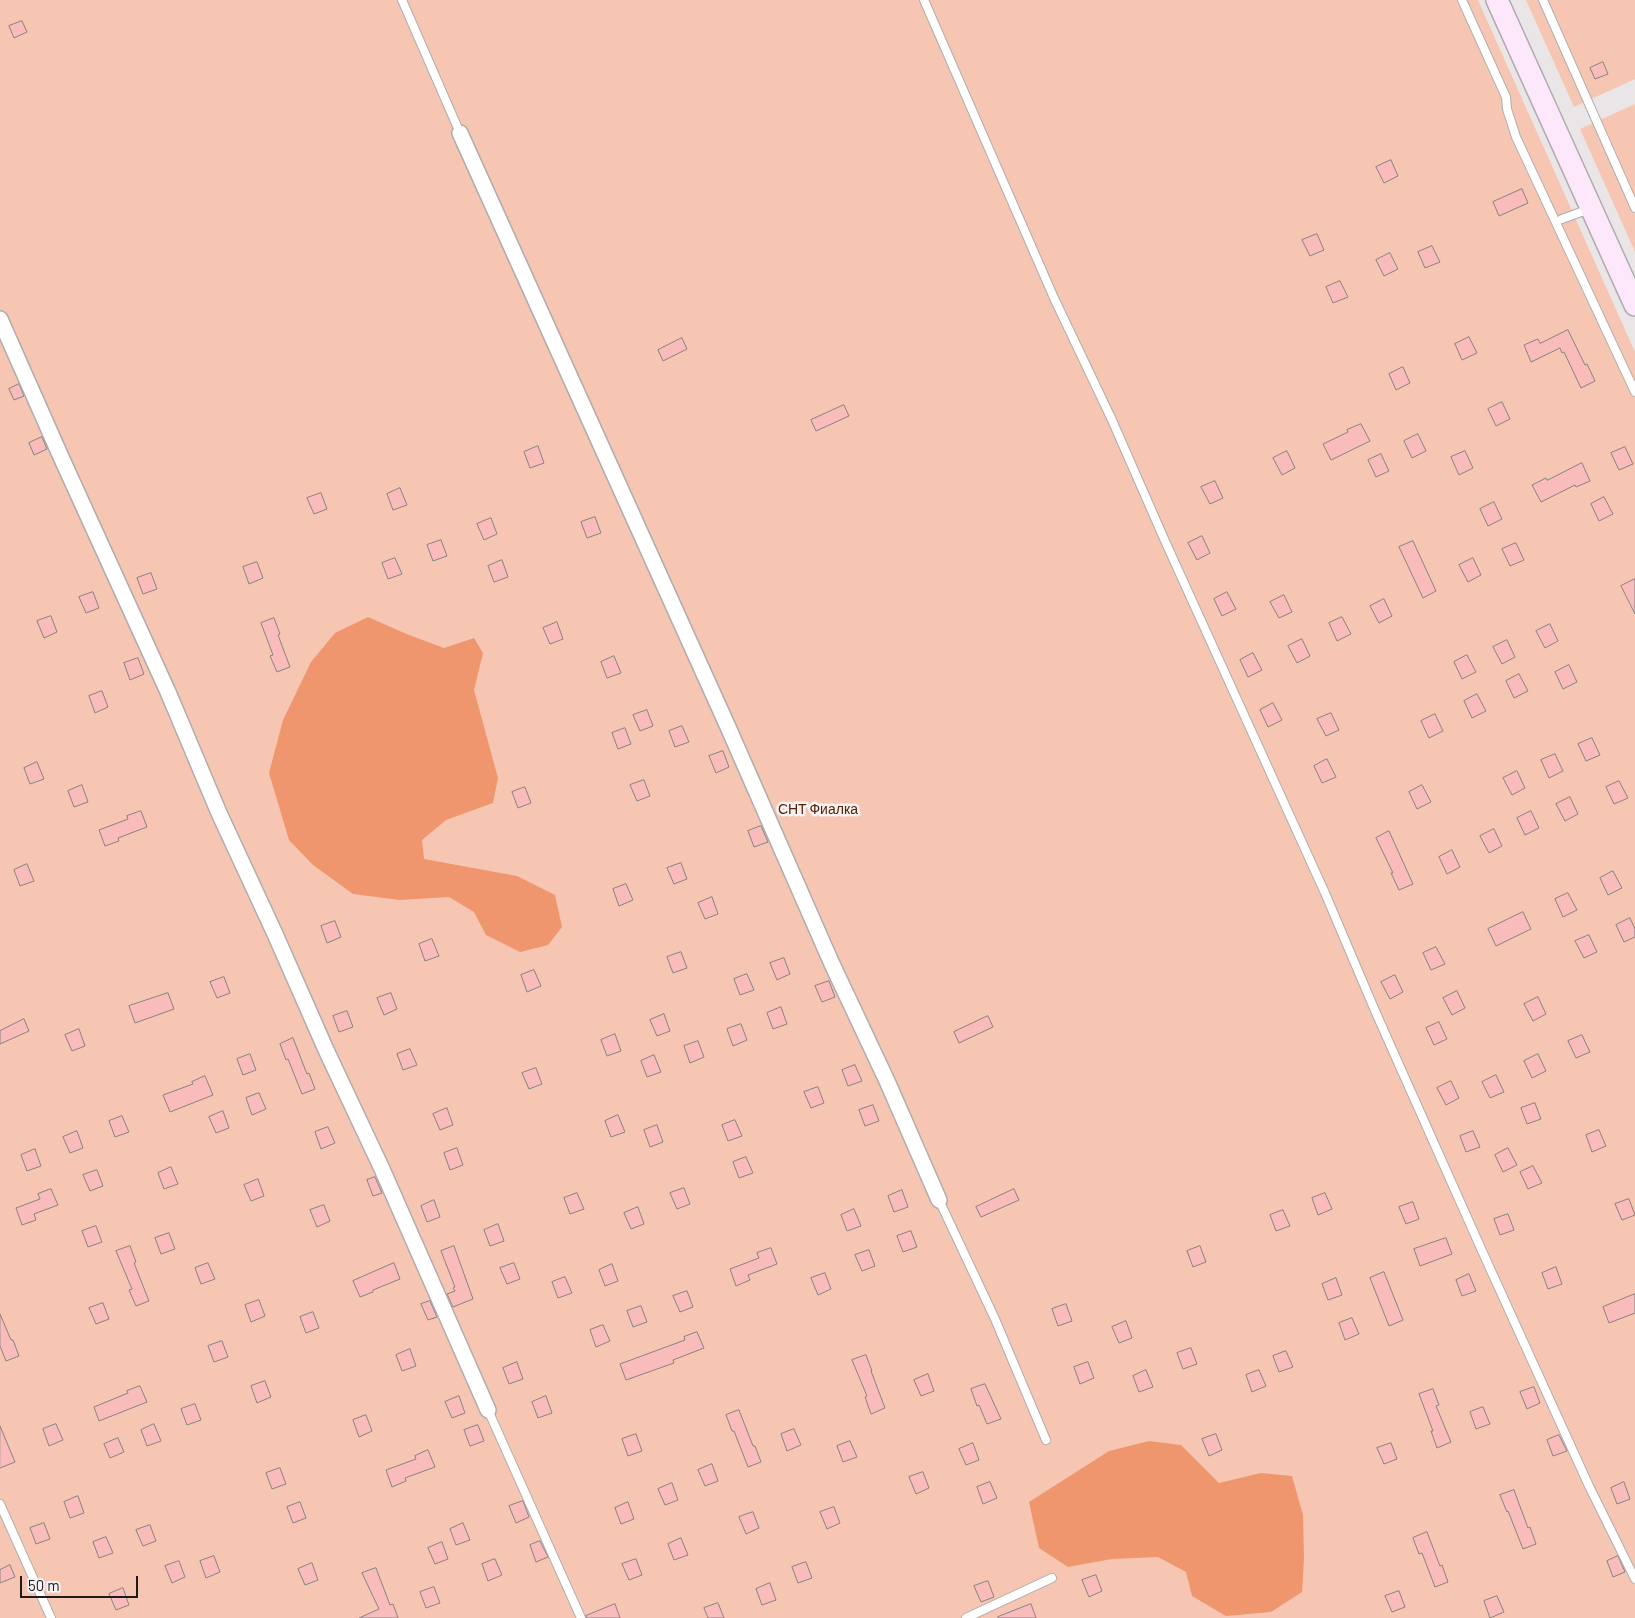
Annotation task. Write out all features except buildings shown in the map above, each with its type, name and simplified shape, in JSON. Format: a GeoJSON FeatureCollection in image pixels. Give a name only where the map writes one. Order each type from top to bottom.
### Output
{"type":"FeatureCollection","features":[{"type":"Feature","properties":{"kind":"street"},"geometry":{"type":"LineString","coordinates":[[1497,0],[1635,305]]}},
{"type":"Feature","properties":{"kind":"street"},"geometry":{"type":"LineString","coordinates":[[460,133],[725,719],[832,964],[887,1081],[939,1200]]}},
{"type":"Feature","properties":{"kind":"street"},"geometry":{"type":"LineString","coordinates":[[0,319],[168,692],[219,813],[382,1169],[488,1410]]}},
{"type":"Feature","properties":{"kind":"lane"},"geometry":{"type":"LineString","coordinates":[[402,0],[460,133]]}},
{"type":"Feature","properties":{"kind":"lane"},"geometry":{"type":"LineString","coordinates":[[924,0],[1054,298],[1112,420],[1321,884],[1483,1253],[1589,1486],[1635,1579]]}},
{"type":"Feature","properties":{"kind":"lane"},"geometry":{"type":"LineString","coordinates":[[1462,0],[1506,97],[1507,109],[1516,137],[1635,392]]}},
{"type":"Feature","properties":{"kind":"lane"},"geometry":{"type":"LineString","coordinates":[[1543,0],[1635,208]]}},
{"type":"Feature","properties":{"kind":"lane"},"geometry":{"type":"LineString","coordinates":[[1562,218],[1581,212],[1592,211]]}},
{"type":"Feature","properties":{"kind":"lane"},"geometry":{"type":"LineString","coordinates":[[939,1200],[995,1319],[1046,1440]]}},
{"type":"Feature","properties":{"kind":"lane"},"geometry":{"type":"LineString","coordinates":[[488,1410],[581,1618]]}},
{"type":"Feature","properties":{"kind":"lane"},"geometry":{"type":"LineString","coordinates":[[0,1504],[51,1618]]}},
{"type":"Feature","properties":{"kind":"lane"},"geometry":{"type":"LineString","coordinates":[[966,1618],[1052,1578]]}},
{"type":"Feature","properties":{"kind":"green space","name":"СНТ Фиалка"},"geometry":{"type":"Polygon","coordinates":[[[0,0],[1478,0],[1635,352],[1635,1618],[0,1618],[0,0]]]}},
{"type":"Feature","properties":{"kind":"green space"},"geometry":{"type":"Polygon","coordinates":[[[1526,0],[1635,0],[1635,79],[1574,107],[1526,0]]]}},
{"type":"Feature","properties":{"kind":"green space"},"geometry":{"type":"Polygon","coordinates":[[[1635,104],[1635,252],[1580,129],[1635,104]]]}},
{"type":"Feature","properties":{"kind":"shaded area"},"geometry":{"type":"Polygon","coordinates":[[[368,617],[444,648],[474,638],[483,653],[474,690],[498,778],[493,803],[446,820],[422,840],[424,859],[517,876],[555,895],[562,927],[548,945],[520,952],[486,935],[474,912],[449,897],[400,900],[353,894],[313,865],[289,840],[269,773],[283,720],[311,662],[335,633],[368,617]]]}},
{"type":"Feature","properties":{"kind":"shaded area"},"geometry":{"type":"Polygon","coordinates":[[[1149,1441],[1181,1445],[1219,1483],[1261,1473],[1292,1476],[1303,1515],[1304,1559],[1302,1592],[1271,1612],[1226,1616],[1192,1596],[1186,1572],[1158,1557],[1112,1559],[1068,1567],[1039,1548],[1029,1502],[1109,1451],[1149,1441]]]}}]}
